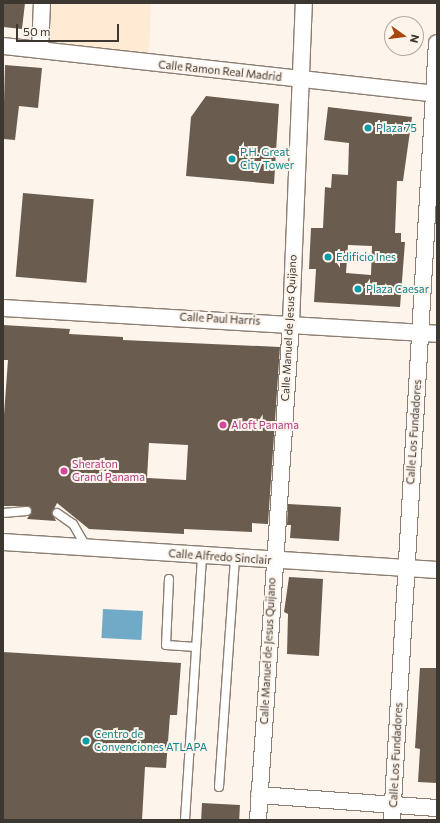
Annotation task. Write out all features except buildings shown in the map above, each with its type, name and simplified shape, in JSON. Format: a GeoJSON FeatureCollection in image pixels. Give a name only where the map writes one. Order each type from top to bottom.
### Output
{"type":"FeatureCollection","features":[{"type":"Feature","properties":{"kind":"street"},"geometry":{"type":"LineString","coordinates":[[40,50],[42,3]]}},
{"type":"Feature","properties":{"kind":"street","name":"Calle Manuel de Jesus Quijano"},"geometry":{"type":"LineString","coordinates":[[258,820],[273,561],[291,323],[299,79],[304,3]]}},
{"type":"Feature","properties":{"kind":"street","name":"Calle Los Fundadores"},"geometry":{"type":"LineString","coordinates":[[393,812],[405,568],[437,43]]}},
{"type":"Feature","properties":{"kind":"street","name":"Calle Ramon Real Madrid"},"geometry":{"type":"LineString","coordinates":[[3,46],[435,94]]}},
{"type":"Feature","properties":{"kind":"street","name":"Calle Paul Harris"},"geometry":{"type":"LineString","coordinates":[[3,308],[291,323],[437,334]]}},
{"type":"Feature","properties":{"kind":"street","name":"Calle Alfredo Sinclair"},"geometry":{"type":"LineString","coordinates":[[3,542],[273,561],[437,570]]}},
{"type":"Feature","properties":{"kind":"street"},"geometry":{"type":"LineString","coordinates":[[259,795],[393,812],[437,808]]}},
{"type":"Feature","properties":{"kind":"lane"},"geometry":{"type":"LineString","coordinates":[[3,513],[27,511]]}},
{"type":"Feature","properties":{"kind":"lane"},"geometry":{"type":"LineString","coordinates":[[57,512],[73,524],[87,548]]}},
{"type":"Feature","properties":{"kind":"lane"},"geometry":{"type":"LineString","coordinates":[[185,820],[202,556]]}},
{"type":"Feature","properties":{"kind":"lane"},"geometry":{"type":"LineString","coordinates":[[219,787],[235,558]]}},
{"type":"Feature","properties":{"kind":"lane"},"geometry":{"type":"LineString","coordinates":[[169,579],[166,646],[196,647]]}},
{"type":"Feature","properties":{"kind":"shaded area"},"geometry":{"type":"Polygon","coordinates":[[[50,3],[151,3],[149,54],[49,44],[50,3]]]}},
{"type":"Feature","properties":{"kind":"water"},"geometry":{"type":"Polygon","coordinates":[[[103,609],[143,611],[141,640],[101,638],[103,609]]]}},
{"type":"Feature","properties":{"kind":"place","name":"Plaza 75"},"geometry":{"type":"Point","coordinates":[368,128]}},
{"type":"Feature","properties":{"kind":"place","name":"P.H. Great City Tower"},"geometry":{"type":"Point","coordinates":[232,159]}},
{"type":"Feature","properties":{"kind":"place","name":"Edificio Ines"},"geometry":{"type":"Point","coordinates":[328,257]}},
{"type":"Feature","properties":{"kind":"place","name":"Plaza Caesar"},"geometry":{"type":"Point","coordinates":[358,289]}},
{"type":"Feature","properties":{"kind":"place","name":"Aloft Panama"},"geometry":{"type":"Point","coordinates":[223,425]}},
{"type":"Feature","properties":{"kind":"place","name":"Sheraton Grand Panama"},"geometry":{"type":"Point","coordinates":[64,471]}},
{"type":"Feature","properties":{"kind":"place","name":"Centro de Convenciones ATLAPA"},"geometry":{"type":"Point","coordinates":[86,741]}}]}
